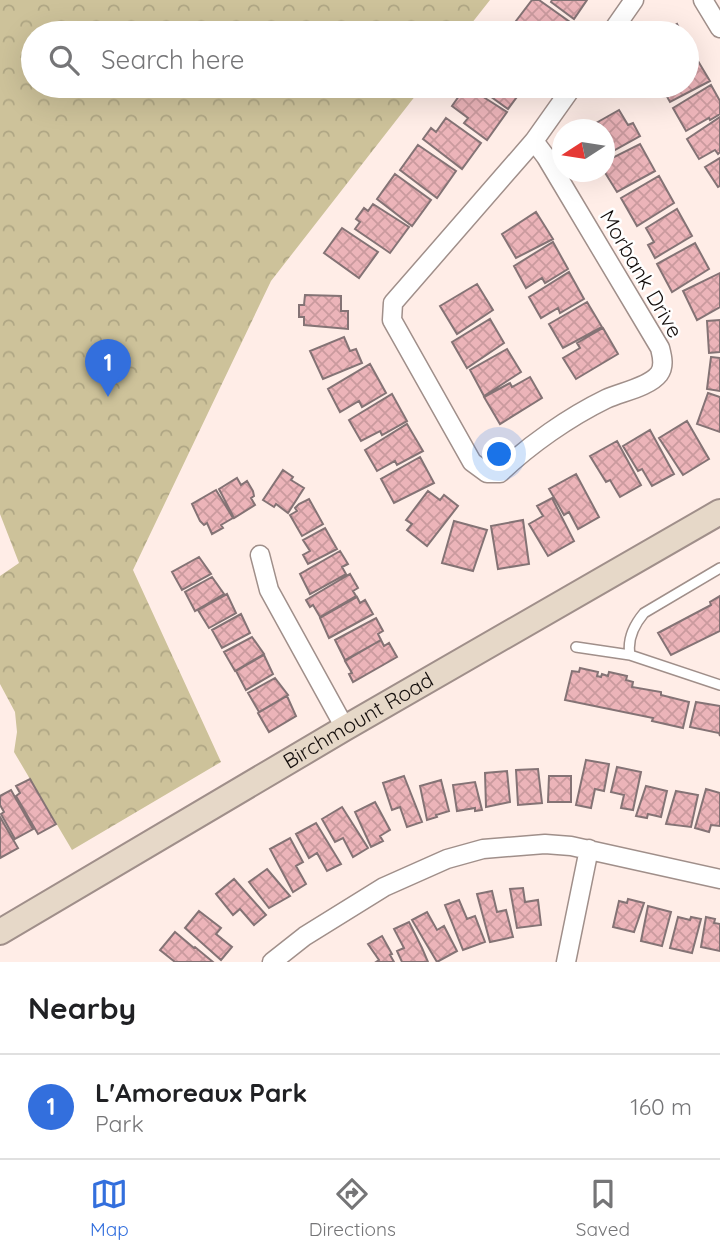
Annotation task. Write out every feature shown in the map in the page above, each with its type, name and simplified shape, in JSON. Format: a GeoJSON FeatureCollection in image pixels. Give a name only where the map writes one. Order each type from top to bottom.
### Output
{"type":"FeatureCollection","features":[{"type":"Feature","properties":{"kind":"main road","name":"Birchmount Road"},"geometry":{"type":"LineString","coordinates":[[0,932],[345,728],[720,512]]}},
{"type":"Feature","properties":{"kind":"street"},"geometry":{"type":"LineString","coordinates":[[619,21],[634,0]]}},
{"type":"Feature","properties":{"kind":"street"},"geometry":{"type":"LineString","coordinates":[[703,0],[720,28]]}},
{"type":"Feature","properties":{"kind":"street","name":"Morbank Drive"},"geometry":{"type":"LineString","coordinates":[[534,141],[660,348],[663,360],[659,374],[635,388],[607,399],[550,433],[500,473],[487,473],[472,462],[392,320],[393,303],[534,141],[564,98]]}},
{"type":"Feature","properties":{"kind":"street"},"geometry":{"type":"LineString","coordinates":[[260,555],[269,590],[345,728]]}},
{"type":"Feature","properties":{"kind":"street"},"geometry":{"type":"LineString","coordinates":[[272,962],[305,936],[361,899],[447,859],[483,849],[545,844],[589,849],[720,879]]}},
{"type":"Feature","properties":{"kind":"street"},"geometry":{"type":"LineString","coordinates":[[566,962],[589,849]]}},
{"type":"Feature","properties":{"kind":"lane"},"geometry":{"type":"LineString","coordinates":[[630,655],[631,635],[644,612],[720,569]]}},
{"type":"Feature","properties":{"kind":"lane"},"geometry":{"type":"LineString","coordinates":[[576,647],[630,655],[720,685]]}},
{"type":"Feature","properties":{"kind":"green space"},"geometry":{"type":"Polygon","coordinates":[[[0,0],[490,0],[473,21],[21,21],[21,98],[414,98],[271,281],[133,570],[221,762],[72,850],[14,752],[17,732],[15,712],[0,684],[0,576],[19,563],[0,514],[0,0]]]}},
{"type":"Feature","properties":{"kind":"building"},"geometry":{"type":"Polygon","coordinates":[[[532,0],[539,0],[569,21],[516,21],[532,0]]]}},
{"type":"Feature","properties":{"kind":"building"},"geometry":{"type":"Polygon","coordinates":[[[587,0],[574,19],[551,2],[587,0]]]}},
{"type":"Feature","properties":{"kind":"building"},"geometry":{"type":"Polygon","coordinates":[[[699,63],[710,81],[699,87],[699,63]]]}},
{"type":"Feature","properties":{"kind":"building"},"geometry":{"type":"Polygon","coordinates":[[[711,85],[720,101],[720,114],[686,131],[673,108],[690,98],[699,98],[699,92],[711,85]]]}},
{"type":"Feature","properties":{"kind":"building"},"geometry":{"type":"Polygon","coordinates":[[[458,98],[485,98],[507,112],[487,140],[464,123],[468,118],[452,106],[458,98]]]}},
{"type":"Feature","properties":{"kind":"building"},"geometry":{"type":"Polygon","coordinates":[[[493,98],[516,98],[508,109],[493,98]]]}},
{"type":"Feature","properties":{"kind":"building"},"geometry":{"type":"Polygon","coordinates":[[[619,110],[628,125],[633,123],[640,136],[615,150],[615,119],[603,119],[619,110]]]}},
{"type":"Feature","properties":{"kind":"building"},"geometry":{"type":"Polygon","coordinates":[[[720,117],[720,152],[718,154],[715,150],[699,159],[687,139],[720,117]]]}},
{"type":"Feature","properties":{"kind":"building"},"geometry":{"type":"Polygon","coordinates":[[[446,118],[481,143],[462,169],[423,139],[431,128],[436,132],[446,118]]]}},
{"type":"Feature","properties":{"kind":"building"},"geometry":{"type":"Polygon","coordinates":[[[640,144],[655,171],[617,192],[611,182],[615,182],[615,156],[640,144]]]}},
{"type":"Feature","properties":{"kind":"building"},"geometry":{"type":"Polygon","coordinates":[[[418,145],[456,171],[437,198],[400,170],[418,145]]]}},
{"type":"Feature","properties":{"kind":"building"},"geometry":{"type":"Polygon","coordinates":[[[720,158],[720,186],[718,187],[705,167],[720,158]]]}},
{"type":"Feature","properties":{"kind":"building"},"geometry":{"type":"Polygon","coordinates":[[[395,174],[431,200],[412,226],[377,199],[395,174]]]}},
{"type":"Feature","properties":{"kind":"building"},"geometry":{"type":"Polygon","coordinates":[[[659,176],[674,203],[637,226],[621,198],[659,176]]]}},
{"type":"Feature","properties":{"kind":"building"},"geometry":{"type":"Polygon","coordinates":[[[373,204],[409,227],[390,253],[355,229],[360,222],[356,219],[364,208],[368,211],[373,204]]]}},
{"type":"Feature","properties":{"kind":"building"},"geometry":{"type":"Polygon","coordinates":[[[677,209],[692,236],[655,258],[648,245],[654,242],[646,228],[677,209]]]}},
{"type":"Feature","properties":{"kind":"building"},"geometry":{"type":"Polygon","coordinates":[[[536,212],[553,239],[516,258],[502,234],[536,212]]]}},
{"type":"Feature","properties":{"kind":"building"},"geometry":{"type":"Polygon","coordinates":[[[342,228],[378,252],[359,278],[324,253],[342,228]]]}},
{"type":"Feature","properties":{"kind":"building"},"geometry":{"type":"Polygon","coordinates":[[[553,242],[568,269],[545,283],[542,278],[526,288],[514,266],[553,242]]]}},
{"type":"Feature","properties":{"kind":"building"},"geometry":{"type":"Polygon","coordinates":[[[695,243],[709,269],[672,292],[657,264],[695,243]]]}},
{"type":"Feature","properties":{"kind":"building"},"geometry":{"type":"Polygon","coordinates":[[[569,272],[584,299],[560,313],[558,308],[541,318],[529,297],[569,272]]]}},
{"type":"Feature","properties":{"kind":"building"},"geometry":{"type":"Polygon","coordinates":[[[720,273],[720,307],[697,320],[683,291],[720,273]]]}},
{"type":"Feature","properties":{"kind":"building"},"geometry":{"type":"Polygon","coordinates":[[[477,284],[493,310],[457,334],[440,306],[477,284]]]}},
{"type":"Feature","properties":{"kind":"building"},"geometry":{"type":"Polygon","coordinates":[[[305,295],[341,296],[341,311],[348,311],[348,329],[304,325],[304,317],[299,317],[299,305],[304,305],[305,295]]]}},
{"type":"Feature","properties":{"kind":"building"},"geometry":{"type":"Polygon","coordinates":[[[587,302],[602,327],[563,348],[549,324],[587,302]]]}},
{"type":"Feature","properties":{"kind":"building"},"geometry":{"type":"Polygon","coordinates":[[[490,319],[504,343],[467,368],[452,342],[490,319]]]}},
{"type":"Feature","properties":{"kind":"building"},"geometry":{"type":"Polygon","coordinates":[[[720,320],[720,352],[709,353],[707,321],[720,320]]]}},
{"type":"Feature","properties":{"kind":"building"},"geometry":{"type":"Polygon","coordinates":[[[603,328],[618,354],[576,379],[563,358],[580,348],[577,343],[603,328]]]}},
{"type":"Feature","properties":{"kind":"building"},"geometry":{"type":"Polygon","coordinates":[[[344,337],[350,351],[356,349],[362,363],[323,379],[310,351],[344,337]]]}},
{"type":"Feature","properties":{"kind":"building"},"geometry":{"type":"Polygon","coordinates":[[[507,349],[521,372],[484,396],[470,370],[507,349]]]}},
{"type":"Feature","properties":{"kind":"building"},"geometry":{"type":"Polygon","coordinates":[[[711,357],[720,358],[720,391],[707,389],[711,357]]]}},
{"type":"Feature","properties":{"kind":"building"},"geometry":{"type":"Polygon","coordinates":[[[370,364],[386,393],[362,407],[359,401],[340,412],[328,389],[370,364]]]}},
{"type":"Feature","properties":{"kind":"building"},"geometry":{"type":"Polygon","coordinates":[[[530,377],[542,398],[500,424],[484,397],[510,383],[512,387],[530,377]]]}},
{"type":"Feature","properties":{"kind":"building"},"geometry":{"type":"Polygon","coordinates":[[[708,393],[720,397],[720,432],[697,424],[708,393]]]}},
{"type":"Feature","properties":{"kind":"building"},"geometry":{"type":"Polygon","coordinates":[[[392,394],[407,421],[382,435],[380,431],[361,441],[349,420],[392,394]]]}},
{"type":"Feature","properties":{"kind":"building"},"geometry":{"type":"Polygon","coordinates":[[[687,421],[709,459],[683,475],[659,438],[687,421]]]}},
{"type":"Feature","properties":{"kind":"building"},"geometry":{"type":"Polygon","coordinates":[[[407,424],[423,451],[397,465],[395,461],[377,471],[365,450],[407,424]]]}},
{"type":"Feature","properties":{"kind":"building"},"geometry":{"type":"Polygon","coordinates":[[[650,430],[674,474],[652,486],[642,469],[638,471],[623,446],[650,430]]]}},
{"type":"Feature","properties":{"kind":"building"},"geometry":{"type":"Polygon","coordinates":[[[617,441],[641,485],[620,497],[610,480],[606,482],[590,456],[617,441]]]}},
{"type":"Feature","properties":{"kind":"building"},"geometry":{"type":"Polygon","coordinates":[[[420,457],[434,483],[394,503],[381,479],[420,457]]]}},
{"type":"Feature","properties":{"kind":"building"},"geometry":{"type":"Polygon","coordinates":[[[283,470],[293,477],[291,480],[304,488],[288,513],[276,504],[274,507],[263,500],[283,470]]]}},
{"type":"Feature","properties":{"kind":"building"},"geometry":{"type":"Polygon","coordinates":[[[576,474],[599,517],[578,529],[569,512],[564,515],[549,489],[576,474]]]}},
{"type":"Feature","properties":{"kind":"building"},"geometry":{"type":"Polygon","coordinates":[[[237,478],[241,485],[247,481],[253,491],[254,496],[251,498],[255,505],[234,518],[219,489],[237,478]]]}},
{"type":"Feature","properties":{"kind":"building"},"geometry":{"type":"Polygon","coordinates":[[[216,490],[233,518],[212,534],[207,523],[204,525],[200,521],[192,504],[216,490]]]}},
{"type":"Feature","properties":{"kind":"building"},"geometry":{"type":"Polygon","coordinates":[[[428,491],[440,500],[444,495],[458,506],[427,546],[407,530],[412,524],[406,520],[428,491]]]}},
{"type":"Feature","properties":{"kind":"building"},"geometry":{"type":"Polygon","coordinates":[[[552,498],[574,541],[548,556],[529,524],[543,516],[537,506],[552,498]]]}},
{"type":"Feature","properties":{"kind":"building"},"geometry":{"type":"Polygon","coordinates":[[[309,499],[323,524],[302,536],[290,515],[297,511],[295,508],[299,504],[309,499]]]}},
{"type":"Feature","properties":{"kind":"building"},"geometry":{"type":"Polygon","coordinates":[[[523,520],[529,564],[498,569],[491,526],[523,520]]]}},
{"type":"Feature","properties":{"kind":"building"},"geometry":{"type":"Polygon","coordinates":[[[454,521],[487,530],[473,571],[442,563],[454,521]]]}},
{"type":"Feature","properties":{"kind":"building"},"geometry":{"type":"Polygon","coordinates":[[[325,528],[337,549],[308,564],[303,555],[310,551],[303,540],[325,528]]]}},
{"type":"Feature","properties":{"kind":"building"},"geometry":{"type":"Polygon","coordinates":[[[340,551],[348,564],[342,567],[346,574],[310,594],[300,574],[340,551]]]}},
{"type":"Feature","properties":{"kind":"building"},"geometry":{"type":"Polygon","coordinates":[[[199,557],[211,574],[182,590],[172,572],[199,557]]]}},
{"type":"Feature","properties":{"kind":"building"},"geometry":{"type":"Polygon","coordinates":[[[350,574],[358,588],[353,591],[356,596],[320,617],[313,605],[310,607],[306,600],[350,574]]]}},
{"type":"Feature","properties":{"kind":"building"},"geometry":{"type":"Polygon","coordinates":[[[212,577],[224,594],[195,611],[185,592],[212,577]]]}},
{"type":"Feature","properties":{"kind":"building"},"geometry":{"type":"Polygon","coordinates":[[[227,594],[236,613],[209,628],[198,610],[227,594]]]}},
{"type":"Feature","properties":{"kind":"building"},"geometry":{"type":"Polygon","coordinates":[[[720,596],[720,631],[671,655],[658,633],[711,605],[710,602],[720,596]]]}},
{"type":"Feature","properties":{"kind":"building"},"geometry":{"type":"Polygon","coordinates":[[[357,597],[360,603],[365,600],[373,614],[329,638],[320,618],[357,597]]]}},
{"type":"Feature","properties":{"kind":"building"},"geometry":{"type":"Polygon","coordinates":[[[241,614],[250,633],[222,648],[212,630],[241,614]]]}},
{"type":"Feature","properties":{"kind":"building"},"geometry":{"type":"Polygon","coordinates":[[[376,618],[383,631],[378,634],[381,640],[345,660],[335,640],[376,618]]]}},
{"type":"Feature","properties":{"kind":"building"},"geometry":{"type":"Polygon","coordinates":[[[252,637],[264,654],[235,671],[224,652],[252,637]]]}},
{"type":"Feature","properties":{"kind":"building"},"geometry":{"type":"Polygon","coordinates":[[[381,640],[384,646],[389,643],[397,657],[353,682],[349,674],[352,673],[345,661],[381,640]]]}},
{"type":"Feature","properties":{"kind":"building"},"geometry":{"type":"Polygon","coordinates":[[[264,655],[273,674],[246,690],[236,671],[264,655]]]}},
{"type":"Feature","properties":{"kind":"building"},"geometry":{"type":"Polygon","coordinates":[[[580,668],[598,672],[597,676],[601,677],[602,674],[608,676],[609,672],[627,676],[626,680],[633,682],[632,687],[661,692],[661,695],[689,702],[683,728],[652,721],[653,718],[565,700],[572,671],[579,672],[580,668]]]}},
{"type":"Feature","properties":{"kind":"building"},"geometry":{"type":"Polygon","coordinates":[[[275,678],[288,695],[259,712],[248,693],[275,678]]]}},
{"type":"Feature","properties":{"kind":"building"},"geometry":{"type":"Polygon","coordinates":[[[287,696],[296,716],[269,732],[258,713],[287,696]]]}},
{"type":"Feature","properties":{"kind":"building"},"geometry":{"type":"Polygon","coordinates":[[[696,702],[720,706],[720,736],[719,733],[690,727],[696,702]]]}},
{"type":"Feature","properties":{"kind":"building"},"geometry":{"type":"Polygon","coordinates":[[[586,760],[609,764],[604,791],[595,789],[591,808],[576,805],[586,760]]]}},
{"type":"Feature","properties":{"kind":"building"},"geometry":{"type":"Polygon","coordinates":[[[617,767],[641,772],[633,810],[621,808],[624,795],[611,792],[617,767]]]}},
{"type":"Feature","properties":{"kind":"building"},"geometry":{"type":"Polygon","coordinates":[[[538,769],[542,803],[518,805],[516,770],[538,769]]]}},
{"type":"Feature","properties":{"kind":"building"},"geometry":{"type":"Polygon","coordinates":[[[507,771],[510,802],[486,807],[485,773],[507,771]]]}},
{"type":"Feature","properties":{"kind":"building"},"geometry":{"type":"Polygon","coordinates":[[[404,776],[422,822],[407,827],[400,807],[392,810],[383,783],[404,776]]]}},
{"type":"Feature","properties":{"kind":"building"},"geometry":{"type":"Polygon","coordinates":[[[549,776],[571,776],[571,802],[548,802],[549,776]]]}},
{"type":"Feature","properties":{"kind":"building"},"geometry":{"type":"Polygon","coordinates":[[[30,779],[56,824],[38,834],[16,796],[20,793],[16,786],[30,779]]]}},
{"type":"Feature","properties":{"kind":"building"},"geometry":{"type":"Polygon","coordinates":[[[441,780],[449,811],[427,820],[420,786],[441,780]]]}},
{"type":"Feature","properties":{"kind":"building"},"geometry":{"type":"Polygon","coordinates":[[[475,782],[482,810],[475,811],[475,808],[457,811],[453,785],[475,782]]]}},
{"type":"Feature","properties":{"kind":"building"},"geometry":{"type":"Polygon","coordinates":[[[646,786],[667,791],[661,817],[648,814],[647,818],[636,816],[646,786]]]}},
{"type":"Feature","properties":{"kind":"building"},"geometry":{"type":"Polygon","coordinates":[[[706,789],[720,793],[720,826],[711,825],[709,832],[695,828],[706,789]]]}},
{"type":"Feature","properties":{"kind":"building"},"geometry":{"type":"Polygon","coordinates":[[[11,790],[33,829],[15,839],[1,814],[4,812],[0,805],[0,796],[11,790]]]}},
{"type":"Feature","properties":{"kind":"building"},"geometry":{"type":"Polygon","coordinates":[[[676,791],[698,795],[691,827],[666,824],[676,791]]]}},
{"type":"Feature","properties":{"kind":"building"},"geometry":{"type":"Polygon","coordinates":[[[375,802],[390,830],[380,836],[383,841],[371,847],[355,812],[375,802]]]}},
{"type":"Feature","properties":{"kind":"building"},"geometry":{"type":"Polygon","coordinates":[[[342,807],[368,848],[353,857],[343,838],[335,842],[322,819],[342,807]]]}},
{"type":"Feature","properties":{"kind":"building"},"geometry":{"type":"Polygon","coordinates":[[[0,817],[18,848],[0,858],[0,817]]]}},
{"type":"Feature","properties":{"kind":"building"},"geometry":{"type":"Polygon","coordinates":[[[316,823],[341,864],[327,871],[317,853],[309,858],[296,834],[316,823]]]}},
{"type":"Feature","properties":{"kind":"building"},"geometry":{"type":"Polygon","coordinates":[[[290,838],[303,862],[296,866],[306,884],[293,892],[270,849],[290,838]]]}},
{"type":"Feature","properties":{"kind":"building"},"geometry":{"type":"Polygon","coordinates":[[[267,869],[290,896],[269,908],[249,882],[267,869]]]}},
{"type":"Feature","properties":{"kind":"building"},"geometry":{"type":"Polygon","coordinates":[[[234,879],[266,915],[254,925],[240,909],[233,915],[216,894],[234,879]]]}},
{"type":"Feature","properties":{"kind":"building"},"geometry":{"type":"Polygon","coordinates":[[[523,888],[525,902],[538,900],[541,925],[517,928],[510,889],[523,888]]]}},
{"type":"Feature","properties":{"kind":"building"},"geometry":{"type":"Polygon","coordinates":[[[492,891],[497,912],[506,910],[513,937],[490,942],[477,894],[492,891]]]}},
{"type":"Feature","properties":{"kind":"building"},"geometry":{"type":"Polygon","coordinates":[[[628,899],[644,903],[634,932],[613,927],[619,901],[627,903],[628,899]]]}},
{"type":"Feature","properties":{"kind":"building"},"geometry":{"type":"Polygon","coordinates":[[[459,900],[467,919],[475,916],[485,942],[463,950],[445,905],[459,900]]]}},
{"type":"Feature","properties":{"kind":"building"},"geometry":{"type":"Polygon","coordinates":[[[648,906],[671,912],[662,946],[641,941],[648,906]]]}},
{"type":"Feature","properties":{"kind":"building"},"geometry":{"type":"Polygon","coordinates":[[[199,911],[221,928],[216,934],[232,947],[221,960],[185,928],[199,911]]]}},
{"type":"Feature","properties":{"kind":"building"},"geometry":{"type":"Polygon","coordinates":[[[427,912],[437,930],[444,926],[457,951],[437,962],[412,920],[427,912]]]}},
{"type":"Feature","properties":{"kind":"building"},"geometry":{"type":"Polygon","coordinates":[[[678,917],[701,919],[692,953],[670,948],[678,917]]]}},
{"type":"Feature","properties":{"kind":"building"},"geometry":{"type":"Polygon","coordinates":[[[706,917],[715,919],[714,923],[720,924],[720,951],[701,947],[706,917]]]}},
{"type":"Feature","properties":{"kind":"building"},"geometry":{"type":"Polygon","coordinates":[[[409,922],[428,962],[402,962],[397,951],[404,948],[394,929],[409,922]]]}},
{"type":"Feature","properties":{"kind":"building"},"geometry":{"type":"Polygon","coordinates":[[[175,932],[213,962],[175,962],[160,950],[175,932]]]}},
{"type":"Feature","properties":{"kind":"building"},"geometry":{"type":"Polygon","coordinates":[[[382,936],[394,962],[376,962],[379,960],[368,944],[382,936]]]}},
{"type":"Feature","properties":{"kind":"place","name":"L'Amoreaux Park"},"geometry":{"type":"Point","coordinates":[108,397]}}]}
